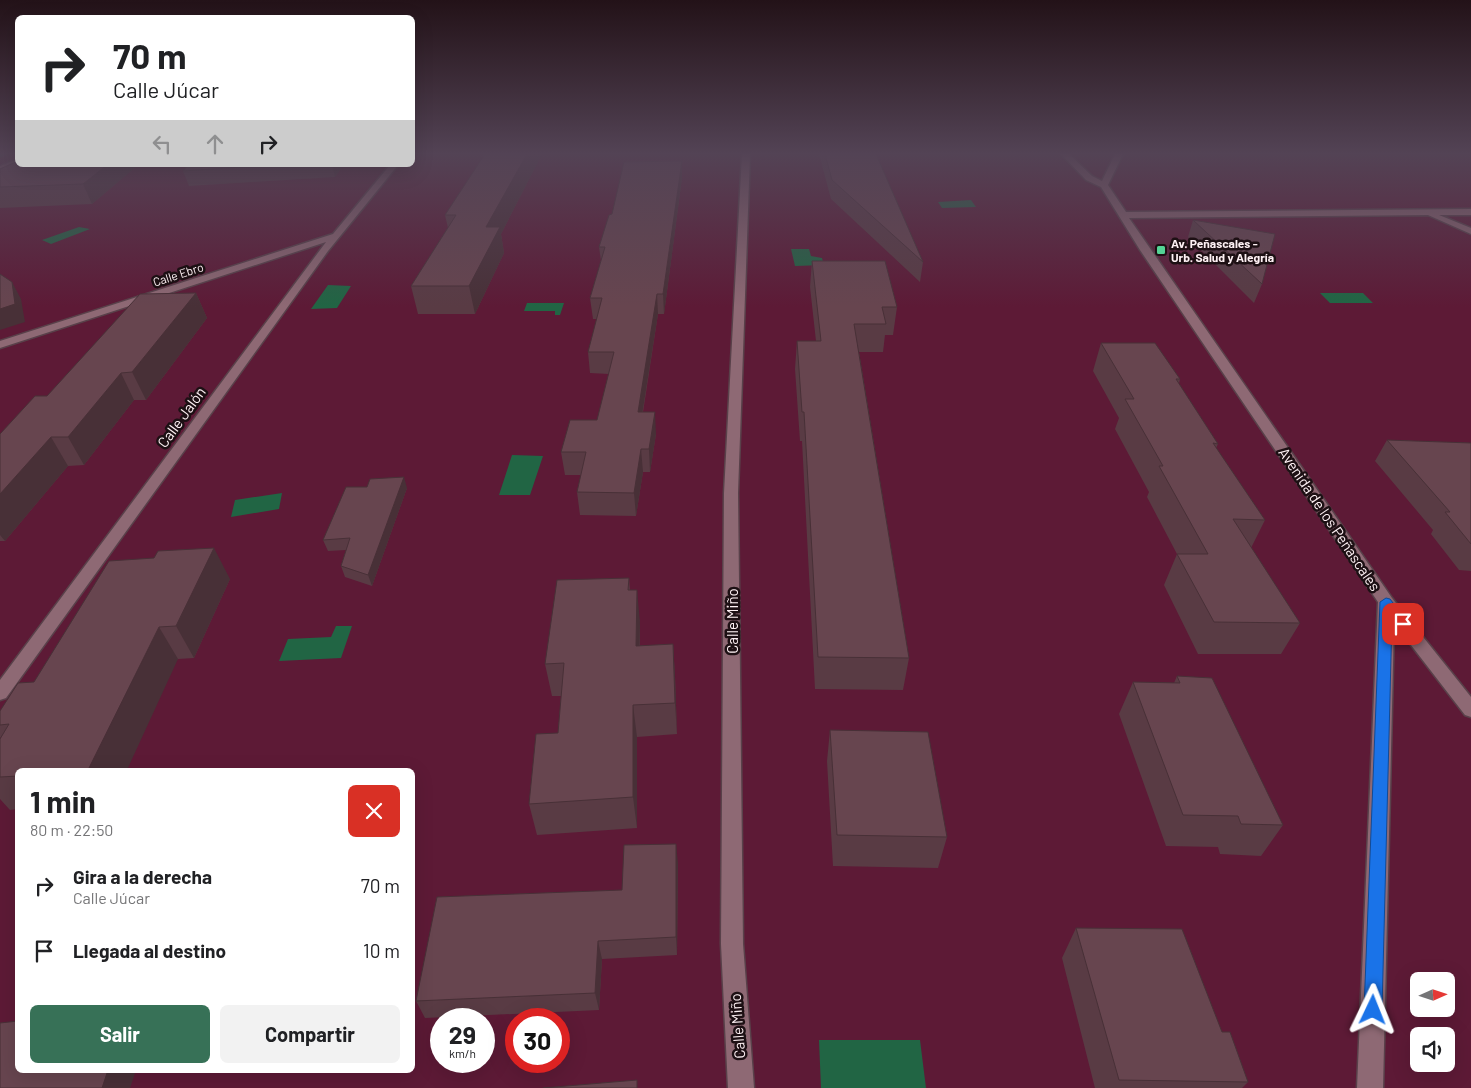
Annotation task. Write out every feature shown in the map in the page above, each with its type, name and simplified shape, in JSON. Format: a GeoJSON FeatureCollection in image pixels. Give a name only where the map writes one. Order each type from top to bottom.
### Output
{"type":"FeatureCollection","features":[{"type":"Feature","properties":{"kind":"street","name":"Calle Jalón"},"geometry":{"type":"LineString","coordinates":[[0,692],[335,236],[361,205]]}},
{"type":"Feature","properties":{"kind":"street","name":"Calle Miño"},"geometry":{"type":"LineString","coordinates":[[741,1088],[732,944],[731,493],[744,205]]}},
{"type":"Feature","properties":{"kind":"street","name":"Avenida de los Peñascales"},"geometry":{"type":"LineString","coordinates":[[1116,205],[1386,602],[1370,1088]]}},
{"type":"Feature","properties":{"kind":"street"},"geometry":{"type":"LineString","coordinates":[[1424,212],[1471,231]]}},
{"type":"Feature","properties":{"kind":"street"},"geometry":{"type":"LineString","coordinates":[[1122,215],[1471,212]]}},
{"type":"Feature","properties":{"kind":"street","name":"Calle Ebro"},"geometry":{"type":"LineString","coordinates":[[0,345],[335,236]]}},
{"type":"Feature","properties":{"kind":"street"},"geometry":{"type":"LineString","coordinates":[[1386,602],[1471,710]]}},
{"type":"Feature","properties":{"kind":"shaded area"},"geometry":{"type":"Polygon","coordinates":[[[0,205],[1471,205],[1471,1088],[0,1088],[0,205]]]}},
{"type":"Feature","properties":{"kind":"shaded area"},"geometry":{"type":"Polygon","coordinates":[[[940,205],[974,205],[976,207],[942,208],[940,205]]]}},
{"type":"Feature","properties":{"kind":"shaded area"},"geometry":{"type":"Polygon","coordinates":[[[79,227],[90,229],[51,244],[42,240],[79,227]]]}},
{"type":"Feature","properties":{"kind":"shaded area"},"geometry":{"type":"Polygon","coordinates":[[[791,249],[809,249],[811,256],[822,258],[824,265],[795,266],[791,249]]]}},
{"type":"Feature","properties":{"kind":"shaded area"},"geometry":{"type":"Polygon","coordinates":[[[328,285],[351,286],[337,308],[311,309],[328,285]]]}},
{"type":"Feature","properties":{"kind":"shaded area"},"geometry":{"type":"Polygon","coordinates":[[[1320,293],[1363,293],[1373,303],[1330,303],[1320,293]]]}},
{"type":"Feature","properties":{"kind":"shaded area"},"geometry":{"type":"Polygon","coordinates":[[[527,303],[564,303],[560,315],[555,315],[555,311],[524,311],[527,303]]]}},
{"type":"Feature","properties":{"kind":"shaded area"},"geometry":{"type":"Polygon","coordinates":[[[512,455],[543,456],[530,495],[499,495],[512,455]]]}},
{"type":"Feature","properties":{"kind":"shaded area"},"geometry":{"type":"Polygon","coordinates":[[[282,493],[279,509],[231,517],[235,500],[282,493]]]}},
{"type":"Feature","properties":{"kind":"shaded area"},"geometry":{"type":"Polygon","coordinates":[[[336,626],[352,626],[341,658],[279,661],[288,639],[331,637],[336,626]]]}},
{"type":"Feature","properties":{"kind":"shaded area"},"geometry":{"type":"Polygon","coordinates":[[[819,1040],[920,1040],[926,1088],[821,1088],[819,1040]]]}},
{"type":"Feature","properties":{"kind":"building"},"geometry":{"type":"Polygon","coordinates":[[[452,205],[498,205],[486,227],[500,227],[469,286],[411,286],[456,215],[445,215],[452,205]]]}},
{"type":"Feature","properties":{"kind":"building"},"geometry":{"type":"Polygon","coordinates":[[[614,205],[676,205],[663,294],[657,294],[638,412],[655,412],[649,449],[641,449],[634,493],[577,492],[586,452],[561,452],[570,420],[597,420],[614,352],[588,352],[602,298],[590,298],[605,247],[599,247],[609,215],[612,214],[614,205]]]}},
{"type":"Feature","properties":{"kind":"building"},"geometry":{"type":"Polygon","coordinates":[[[859,205],[898,205],[923,262],[859,205]]]}},
{"type":"Feature","properties":{"kind":"building"},"geometry":{"type":"Polygon","coordinates":[[[1193,220],[1275,234],[1262,284],[1193,220]]]}},
{"type":"Feature","properties":{"kind":"building"},"geometry":{"type":"Polygon","coordinates":[[[812,261],[885,261],[897,307],[882,307],[886,324],[854,324],[909,658],[818,657],[804,412],[802,412],[797,341],[821,341],[812,261]]]}},
{"type":"Feature","properties":{"kind":"building"},"geometry":{"type":"Polygon","coordinates":[[[0,274],[12,282],[15,304],[0,309],[0,274]]]}},
{"type":"Feature","properties":{"kind":"building"},"geometry":{"type":"Polygon","coordinates":[[[196,293],[132,372],[121,373],[68,437],[51,437],[0,494],[0,434],[35,396],[47,396],[140,294],[196,293]]]}},
{"type":"Feature","properties":{"kind":"building"},"geometry":{"type":"Polygon","coordinates":[[[1101,343],[1155,343],[1180,379],[1176,379],[1218,444],[1213,443],[1265,520],[1233,519],[1300,623],[1214,622],[1177,554],[1208,554],[1159,466],[1163,466],[1125,399],[1134,399],[1101,343]]]}},
{"type":"Feature","properties":{"kind":"building"},"geometry":{"type":"Polygon","coordinates":[[[1387,440],[1471,443],[1471,544],[1445,512],[1450,512],[1387,440]]]}},
{"type":"Feature","properties":{"kind":"building"},"geometry":{"type":"Polygon","coordinates":[[[404,477],[368,575],[341,566],[350,538],[323,540],[346,487],[367,487],[370,479],[404,477]]]}},
{"type":"Feature","properties":{"kind":"building"},"geometry":{"type":"Polygon","coordinates":[[[214,548],[176,626],[159,627],[89,768],[15,768],[15,776],[0,777],[0,739],[9,724],[0,725],[0,711],[18,683],[34,682],[109,561],[154,558],[158,551],[214,548]]]}},
{"type":"Feature","properties":{"kind":"building"},"geometry":{"type":"Polygon","coordinates":[[[629,578],[628,590],[637,590],[636,646],[673,644],[675,703],[633,705],[633,797],[529,804],[536,734],[558,733],[564,663],[545,664],[557,580],[629,578]]]}},
{"type":"Feature","properties":{"kind":"building"},"geometry":{"type":"Polygon","coordinates":[[[1177,676],[1212,678],[1283,825],[1241,824],[1238,816],[1183,815],[1133,682],[1180,683],[1177,676]]]}},
{"type":"Feature","properties":{"kind":"building"},"geometry":{"type":"Polygon","coordinates":[[[830,730],[928,732],[947,837],[837,835],[830,730]]]}},
{"type":"Feature","properties":{"kind":"building"},"geometry":{"type":"Polygon","coordinates":[[[676,844],[676,937],[598,941],[595,993],[416,1001],[437,897],[622,890],[624,845],[676,844]]]}},
{"type":"Feature","properties":{"kind":"building"},"geometry":{"type":"Polygon","coordinates":[[[1076,928],[1182,929],[1222,1032],[1230,1032],[1248,1082],[1119,1080],[1076,928]]]}},
{"type":"Feature","properties":{"kind":"building"},"geometry":{"type":"Polygon","coordinates":[[[15,1021],[15,1073],[107,1073],[102,1088],[0,1088],[0,1023],[15,1021]]]}},
{"type":"Feature","properties":{"kind":"building"},"geometry":{"type":"Polygon","coordinates":[[[637,1080],[637,1088],[543,1088],[637,1080]]]}},
{"type":"Feature","properties":{"kind":"place","name":"Av. Peñascales - Urb. Salud y Alegría"},"geometry":{"type":"Point","coordinates":[1161,250]}},
{"type":"Feature","properties":{"kind":"route"},"geometry":{"type":"LineString","coordinates":[[1373,1010],[1386,602],[1403,624]]}}]}
